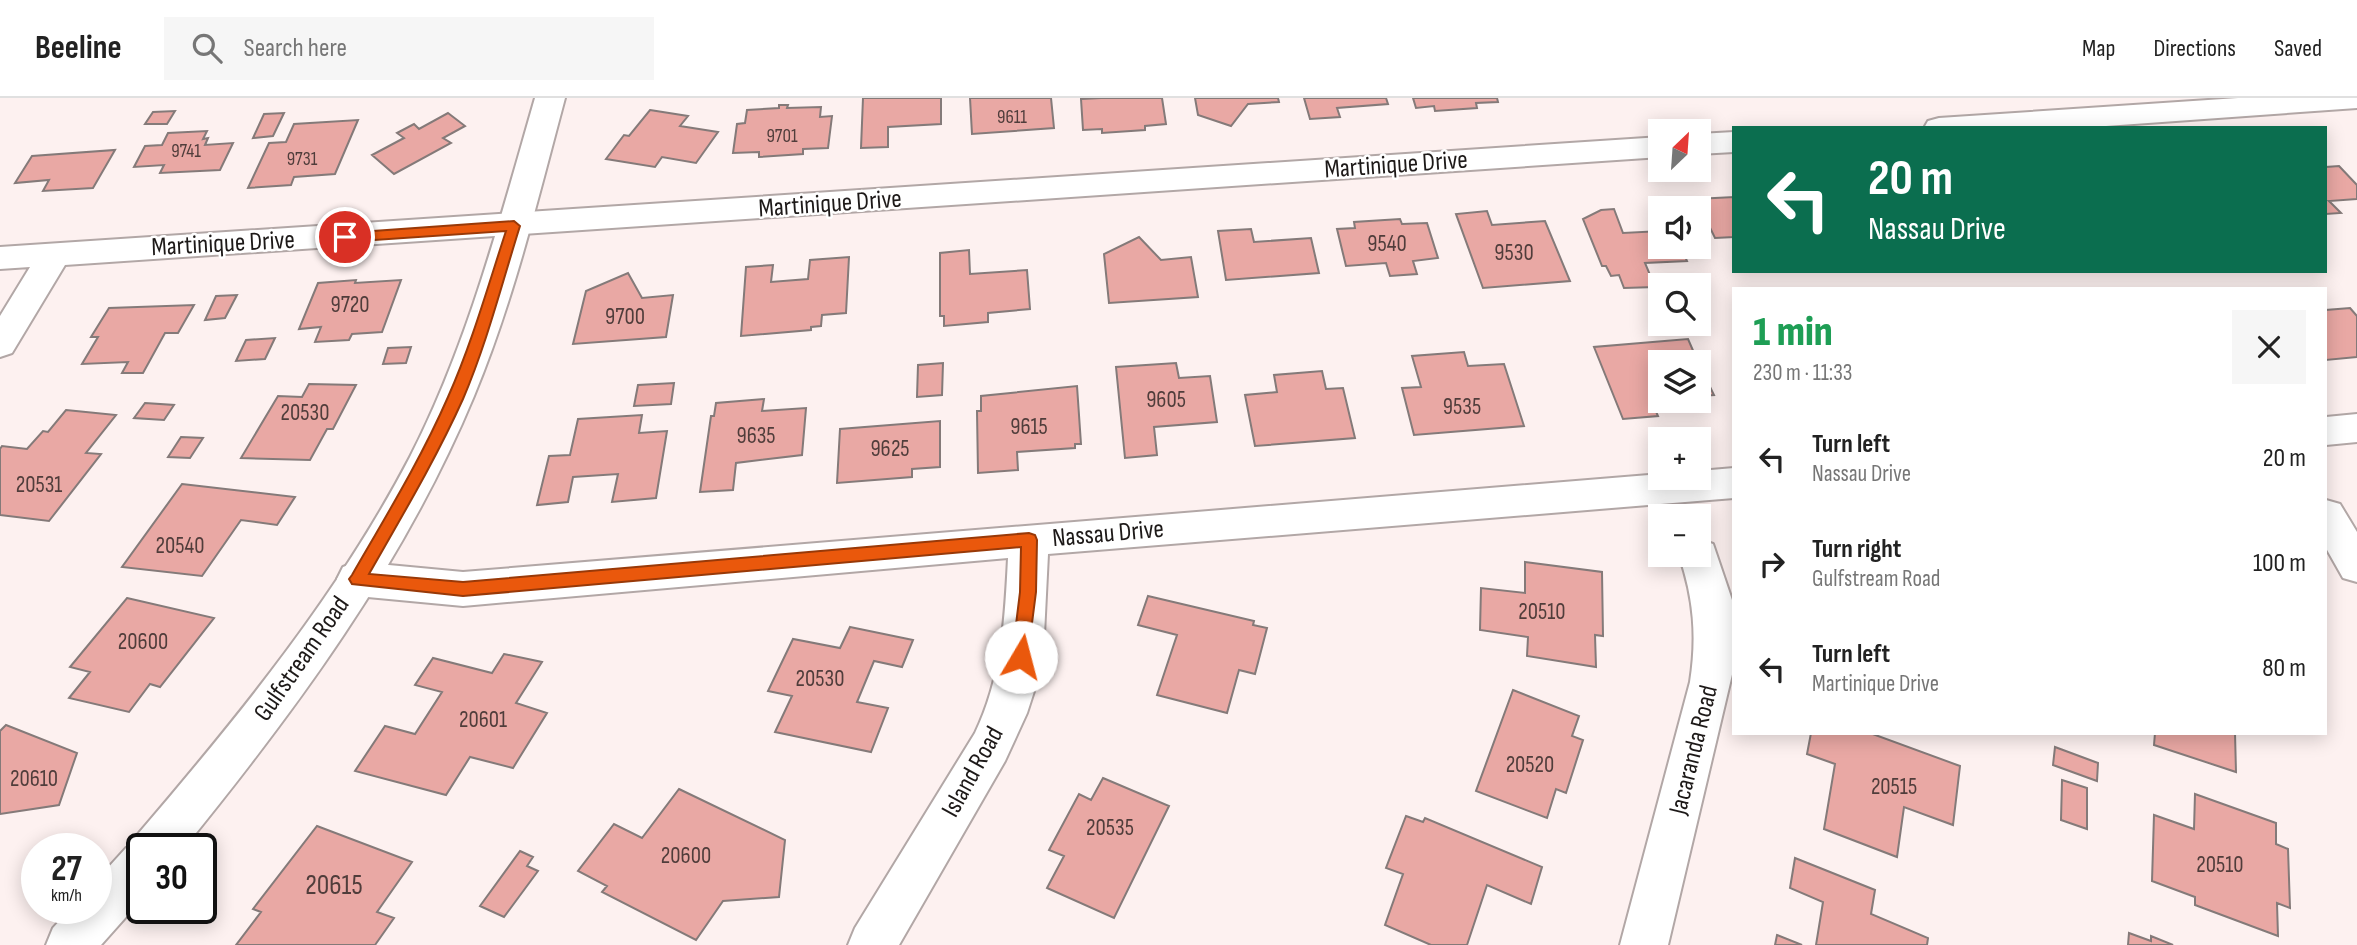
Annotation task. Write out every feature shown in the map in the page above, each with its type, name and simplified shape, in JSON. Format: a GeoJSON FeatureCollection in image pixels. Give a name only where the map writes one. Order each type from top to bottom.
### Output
{"type":"FeatureCollection","features":[{"type":"Feature","properties":{"kind":"street","name":"Gulfstream Road"},"geometry":{"type":"LineString","coordinates":[[167,833],[265,713],[357,579],[425,463],[456,397],[477,343],[550,98]]}},
{"type":"Feature","properties":{"kind":"street"},"geometry":{"type":"LineString","coordinates":[[1968,126],[2357,99]]}},
{"type":"Feature","properties":{"kind":"street"},"geometry":{"type":"LineString","coordinates":[[1712,143],[1732,142]]}},
{"type":"Feature","properties":{"kind":"street","name":"Martinique Drive"},"geometry":{"type":"LineString","coordinates":[[0,258],[514,226],[1648,148]]}},
{"type":"Feature","properties":{"kind":"street"},"geometry":{"type":"LineString","coordinates":[[0,344],[55,255]]}},
{"type":"Feature","properties":{"kind":"street"},"geometry":{"type":"LineString","coordinates":[[2327,430],[2357,428]]}},
{"type":"Feature","properties":{"kind":"street","name":"Nassau Drive"},"geometry":{"type":"LineString","coordinates":[[357,579],[463,589],[1029,540],[1679,502],[1732,484]]}},
{"type":"Feature","properties":{"kind":"street"},"geometry":{"type":"LineString","coordinates":[[2327,517],[2357,566]]}},
{"type":"Feature","properties":{"kind":"street","name":"Island Road"},"geometry":{"type":"LineString","coordinates":[[872,945],[990,747],[1006,713],[1017,679],[1024,635],[1029,540]]}},
{"type":"Feature","properties":{"kind":"street","name":"Jacaranda Road"},"geometry":{"type":"LineString","coordinates":[[1644,945],[1712,682],[1718,643],[1716,615],[1702,567]]}},
{"type":"Feature","properties":{"kind":"street"},"geometry":{"type":"LineString","coordinates":[[70,945],[126,882]]}},
{"type":"Feature","properties":{"kind":"building"},"geometry":{"type":"Polygon","coordinates":[[[863,98],[941,98],[941,124],[888,127],[888,147],[861,148],[863,98]]]}},
{"type":"Feature","properties":{"kind":"building"},"geometry":{"type":"Polygon","coordinates":[[[970,98],[1051,98],[1054,128],[972,134],[970,98]]]}},
{"type":"Feature","properties":{"kind":"building"},"geometry":{"type":"Polygon","coordinates":[[[1162,98],[1166,124],[1145,126],[1145,130],[1102,133],[1102,129],[1083,130],[1081,99],[1162,98]]]}},
{"type":"Feature","properties":{"kind":"building"},"geometry":{"type":"Polygon","coordinates":[[[1195,98],[1278,98],[1279,102],[1248,104],[1231,126],[1198,115],[1195,98]]]}},
{"type":"Feature","properties":{"kind":"building"},"geometry":{"type":"Polygon","coordinates":[[[1304,98],[1386,98],[1388,104],[1337,108],[1340,117],[1310,119],[1304,98]]]}},
{"type":"Feature","properties":{"kind":"building"},"geometry":{"type":"Polygon","coordinates":[[[1413,98],[1497,98],[1498,102],[1476,103],[1477,108],[1435,111],[1434,106],[1416,108],[1413,98]]]}},
{"type":"Feature","properties":{"kind":"building"},"geometry":{"type":"Polygon","coordinates":[[[779,105],[788,105],[787,108],[821,107],[820,117],[832,116],[828,148],[803,149],[803,154],[759,157],[759,152],[733,153],[737,124],[745,123],[747,110],[779,108],[779,105]]]}},
{"type":"Feature","properties":{"kind":"building"},"geometry":{"type":"Polygon","coordinates":[[[650,110],[688,116],[680,126],[718,132],[696,163],[662,157],[655,167],[606,159],[624,135],[629,136],[650,110]]]}},
{"type":"Feature","properties":{"kind":"building"},"geometry":{"type":"Polygon","coordinates":[[[175,111],[167,124],[145,124],[153,112],[175,111]]]}},
{"type":"Feature","properties":{"kind":"building"},"geometry":{"type":"Polygon","coordinates":[[[284,113],[273,136],[253,138],[264,114],[284,113]]]}},
{"type":"Feature","properties":{"kind":"building"},"geometry":{"type":"Polygon","coordinates":[[[448,113],[465,126],[443,138],[451,143],[394,174],[372,155],[404,138],[397,133],[414,124],[419,129],[448,113]]]}},
{"type":"Feature","properties":{"kind":"building"},"geometry":{"type":"Polygon","coordinates":[[[358,120],[335,174],[294,177],[291,185],[248,188],[269,143],[286,142],[294,124],[358,120]]]}},
{"type":"Feature","properties":{"kind":"building"},"geometry":{"type":"Polygon","coordinates":[[[207,131],[203,139],[208,138],[205,145],[233,143],[220,170],[160,173],[164,165],[134,167],[145,146],[162,145],[168,133],[207,131]]]}},
{"type":"Feature","properties":{"kind":"building"},"geometry":{"type":"Polygon","coordinates":[[[115,150],[93,188],[43,191],[49,180],[15,183],[32,156],[115,150]]]}},
{"type":"Feature","properties":{"kind":"building"},"geometry":{"type":"Polygon","coordinates":[[[2339,166],[2357,185],[2357,199],[2329,201],[2341,213],[2327,214],[2327,167],[2339,166]]]}},
{"type":"Feature","properties":{"kind":"building"},"geometry":{"type":"Polygon","coordinates":[[[1732,197],[1732,237],[1715,238],[1711,230],[1711,198],[1732,197]]]}},
{"type":"Feature","properties":{"kind":"building"},"geometry":{"type":"Polygon","coordinates":[[[1614,209],[1623,233],[1648,232],[1648,259],[1687,261],[1645,263],[1649,273],[1648,287],[1624,288],[1619,275],[1611,276],[1606,266],[1602,266],[1583,219],[1601,210],[1614,209]]]}},
{"type":"Feature","properties":{"kind":"building"},"geometry":{"type":"Polygon","coordinates":[[[1487,211],[1492,225],[1545,221],[1570,281],[1483,288],[1456,214],[1487,211]]]}},
{"type":"Feature","properties":{"kind":"building"},"geometry":{"type":"Polygon","coordinates":[[[1400,219],[1402,224],[1427,223],[1438,258],[1413,261],[1417,274],[1390,276],[1386,263],[1346,266],[1337,229],[1355,228],[1354,222],[1400,219]]]}},
{"type":"Feature","properties":{"kind":"building"},"geometry":{"type":"Polygon","coordinates":[[[1251,229],[1254,242],[1311,238],[1319,273],[1226,280],[1218,231],[1251,229]]]}},
{"type":"Feature","properties":{"kind":"building"},"geometry":{"type":"Polygon","coordinates":[[[1139,237],[1161,260],[1191,257],[1198,297],[1109,303],[1104,254],[1139,237]]]}},
{"type":"Feature","properties":{"kind":"building"},"geometry":{"type":"Polygon","coordinates":[[[969,250],[970,274],[1027,270],[1030,309],[988,313],[988,322],[944,326],[944,316],[940,316],[940,253],[969,250]]]}},
{"type":"Feature","properties":{"kind":"building"},"geometry":{"type":"Polygon","coordinates":[[[849,257],[846,313],[822,315],[821,326],[811,327],[811,330],[741,336],[746,267],[773,265],[771,282],[808,279],[810,260],[849,257]]]}},
{"type":"Feature","properties":{"kind":"building"},"geometry":{"type":"Polygon","coordinates":[[[628,273],[642,298],[673,295],[666,337],[573,344],[586,291],[628,273]]]}},
{"type":"Feature","properties":{"kind":"building"},"geometry":{"type":"Polygon","coordinates":[[[356,280],[355,283],[401,280],[382,332],[352,334],[349,340],[315,342],[321,327],[299,329],[318,283],[356,280]]]}},
{"type":"Feature","properties":{"kind":"building"},"geometry":{"type":"Polygon","coordinates":[[[237,295],[225,318],[205,320],[216,296],[237,295]]]}},
{"type":"Feature","properties":{"kind":"building"},"geometry":{"type":"Polygon","coordinates":[[[194,305],[178,333],[165,333],[143,373],[122,373],[128,362],[82,364],[98,337],[91,337],[109,308],[194,305]]]}},
{"type":"Feature","properties":{"kind":"building"},"geometry":{"type":"Polygon","coordinates":[[[2350,308],[2357,316],[2357,357],[2327,360],[2327,310],[2350,308]]]}},
{"type":"Feature","properties":{"kind":"building"},"geometry":{"type":"Polygon","coordinates":[[[275,338],[265,359],[236,361],[246,340],[275,338]]]}},
{"type":"Feature","properties":{"kind":"building"},"geometry":{"type":"Polygon","coordinates":[[[1688,339],[1693,350],[1648,350],[1648,413],[1657,413],[1658,416],[1623,419],[1594,347],[1688,339]]]}},
{"type":"Feature","properties":{"kind":"building"},"geometry":{"type":"Polygon","coordinates":[[[411,347],[406,363],[383,364],[388,348],[411,347]]]}},
{"type":"Feature","properties":{"kind":"building"},"geometry":{"type":"Polygon","coordinates":[[[1464,352],[1468,366],[1504,364],[1524,426],[1414,435],[1402,388],[1421,387],[1412,356],[1464,352]]]}},
{"type":"Feature","properties":{"kind":"building"},"geometry":{"type":"Polygon","coordinates":[[[943,363],[942,395],[917,397],[918,365],[943,363]]]}},
{"type":"Feature","properties":{"kind":"building"},"geometry":{"type":"Polygon","coordinates":[[[1176,363],[1179,378],[1210,376],[1217,422],[1154,427],[1157,455],[1125,458],[1116,367],[1176,363]]]}},
{"type":"Feature","properties":{"kind":"building"},"geometry":{"type":"Polygon","coordinates":[[[1322,371],[1326,389],[1343,388],[1355,438],[1255,446],[1245,395],[1277,392],[1274,375],[1322,371]]]}},
{"type":"Feature","properties":{"kind":"building"},"geometry":{"type":"Polygon","coordinates":[[[674,383],[671,404],[634,406],[638,385],[674,383]]]}},
{"type":"Feature","properties":{"kind":"building"},"geometry":{"type":"Polygon","coordinates":[[[309,384],[356,385],[333,429],[327,429],[310,460],[241,458],[278,396],[302,397],[309,384]]]}},
{"type":"Feature","properties":{"kind":"building"},"geometry":{"type":"Polygon","coordinates":[[[1077,386],[1081,444],[1075,444],[1075,448],[1017,452],[1018,470],[978,473],[977,411],[981,411],[981,396],[1077,386]]]}},
{"type":"Feature","properties":{"kind":"building"},"geometry":{"type":"Polygon","coordinates":[[[764,399],[762,411],[806,408],[802,455],[736,463],[733,490],[700,492],[711,416],[714,416],[716,403],[764,399]]]}},
{"type":"Feature","properties":{"kind":"building"},"geometry":{"type":"Polygon","coordinates":[[[145,403],[174,405],[164,420],[134,418],[145,403]]]}},
{"type":"Feature","properties":{"kind":"building"},"geometry":{"type":"Polygon","coordinates":[[[66,410],[116,415],[86,453],[101,454],[49,521],[0,515],[0,449],[2,446],[27,449],[43,431],[48,432],[66,410]]]}},
{"type":"Feature","properties":{"kind":"building"},"geometry":{"type":"Polygon","coordinates":[[[642,415],[639,433],[667,431],[656,498],[612,502],[618,474],[573,477],[568,502],[537,505],[549,456],[570,455],[578,419],[642,415]]]}},
{"type":"Feature","properties":{"kind":"building"},"geometry":{"type":"Polygon","coordinates":[[[940,421],[940,467],[912,469],[912,477],[837,483],[840,429],[940,421]]]}},
{"type":"Feature","properties":{"kind":"building"},"geometry":{"type":"Polygon","coordinates":[[[181,437],[203,438],[190,458],[168,457],[181,437]]]}},
{"type":"Feature","properties":{"kind":"building"},"geometry":{"type":"Polygon","coordinates":[[[182,484],[295,497],[277,525],[241,520],[202,576],[122,567],[182,484]]]}},
{"type":"Feature","properties":{"kind":"building"},"geometry":{"type":"Polygon","coordinates":[[[1525,562],[1602,572],[1603,636],[1595,635],[1596,667],[1527,656],[1528,637],[1480,630],[1481,588],[1525,593],[1525,562]]]}},
{"type":"Feature","properties":{"kind":"building"},"geometry":{"type":"Polygon","coordinates":[[[1148,596],[1254,621],[1253,625],[1267,628],[1255,674],[1239,670],[1227,713],[1157,695],[1177,635],[1138,625],[1148,596]]]}},
{"type":"Feature","properties":{"kind":"building"},"geometry":{"type":"Polygon","coordinates":[[[127,598],[214,618],[160,687],[150,684],[129,712],[69,698],[90,672],[70,667],[127,598]]]}},
{"type":"Feature","properties":{"kind":"building"},"geometry":{"type":"Polygon","coordinates":[[[850,627],[913,640],[902,667],[874,661],[857,702],[888,708],[871,752],[775,732],[792,696],[768,691],[793,639],[840,648],[850,627]]]}},
{"type":"Feature","properties":{"kind":"building"},"geometry":{"type":"Polygon","coordinates":[[[504,654],[542,662],[516,703],[547,713],[513,768],[470,757],[446,795],[355,771],[385,726],[415,734],[442,692],[415,685],[433,658],[492,673],[504,654]]]}},
{"type":"Feature","properties":{"kind":"building"},"geometry":{"type":"Polygon","coordinates":[[[1513,690],[1579,716],[1572,736],[1583,740],[1566,793],[1556,789],[1547,818],[1476,791],[1513,690]]]}},
{"type":"Feature","properties":{"kind":"building"},"geometry":{"type":"Polygon","coordinates":[[[6,725],[77,753],[59,805],[0,814],[0,731],[6,725]]]}},
{"type":"Feature","properties":{"kind":"building"},"geometry":{"type":"Polygon","coordinates":[[[1811,735],[1875,735],[1960,766],[1953,825],[1904,807],[1897,857],[1824,829],[1835,764],[1807,754],[1811,735]]]}},
{"type":"Feature","properties":{"kind":"building"},"geometry":{"type":"Polygon","coordinates":[[[2155,735],[2235,735],[2236,772],[2154,745],[2155,735]]]}},
{"type":"Feature","properties":{"kind":"building"},"geometry":{"type":"Polygon","coordinates":[[[2055,747],[2098,763],[2097,781],[2053,765],[2055,747]]]}},
{"type":"Feature","properties":{"kind":"building"},"geometry":{"type":"Polygon","coordinates":[[[1103,778],[1169,806],[1114,918],[1047,888],[1064,856],[1049,850],[1079,794],[1091,800],[1103,778]]]}},
{"type":"Feature","properties":{"kind":"building"},"geometry":{"type":"Polygon","coordinates":[[[2062,780],[2087,788],[2087,829],[2061,820],[2062,780]]]}},
{"type":"Feature","properties":{"kind":"building"},"geometry":{"type":"Polygon","coordinates":[[[679,789],[785,840],[779,897],[723,901],[696,940],[602,892],[607,886],[578,871],[614,824],[642,838],[679,789]]]}},
{"type":"Feature","properties":{"kind":"building"},"geometry":{"type":"Polygon","coordinates":[[[2195,794],[2276,823],[2276,844],[2288,849],[2290,908],[2277,903],[2278,936],[2195,905],[2195,897],[2152,881],[2154,815],[2194,829],[2195,794]]]}},
{"type":"Feature","properties":{"kind":"building"},"geometry":{"type":"Polygon","coordinates":[[[1406,816],[1423,822],[1425,818],[1542,867],[1531,904],[1487,885],[1467,945],[1431,945],[1385,925],[1403,874],[1386,868],[1406,816]]]}},
{"type":"Feature","properties":{"kind":"building"},"geometry":{"type":"Polygon","coordinates":[[[317,826],[412,862],[377,912],[394,918],[375,945],[236,945],[261,912],[253,909],[317,826]]]}},
{"type":"Feature","properties":{"kind":"building"},"geometry":{"type":"Polygon","coordinates":[[[520,851],[533,857],[527,866],[538,871],[504,917],[480,906],[520,851]]]}},
{"type":"Feature","properties":{"kind":"building"},"geometry":{"type":"Polygon","coordinates":[[[1795,858],[1875,890],[1871,914],[1928,938],[1927,945],[1816,945],[1823,902],[1790,888],[1795,858]]]}},
{"type":"Feature","properties":{"kind":"building"},"geometry":{"type":"Polygon","coordinates":[[[2129,933],[2151,941],[2151,936],[2173,945],[2128,945],[2129,933]]]}},
{"type":"Feature","properties":{"kind":"building"},"geometry":{"type":"Polygon","coordinates":[[[1777,935],[1802,945],[1775,945],[1777,935]]]}},
{"type":"Feature","properties":{"kind":"route"},"geometry":{"type":"LineString","coordinates":[[345,237],[514,226],[477,343],[456,397],[421,471],[357,579],[463,589],[597,580],[1029,540],[1028,592],[1021,657]]}}]}
